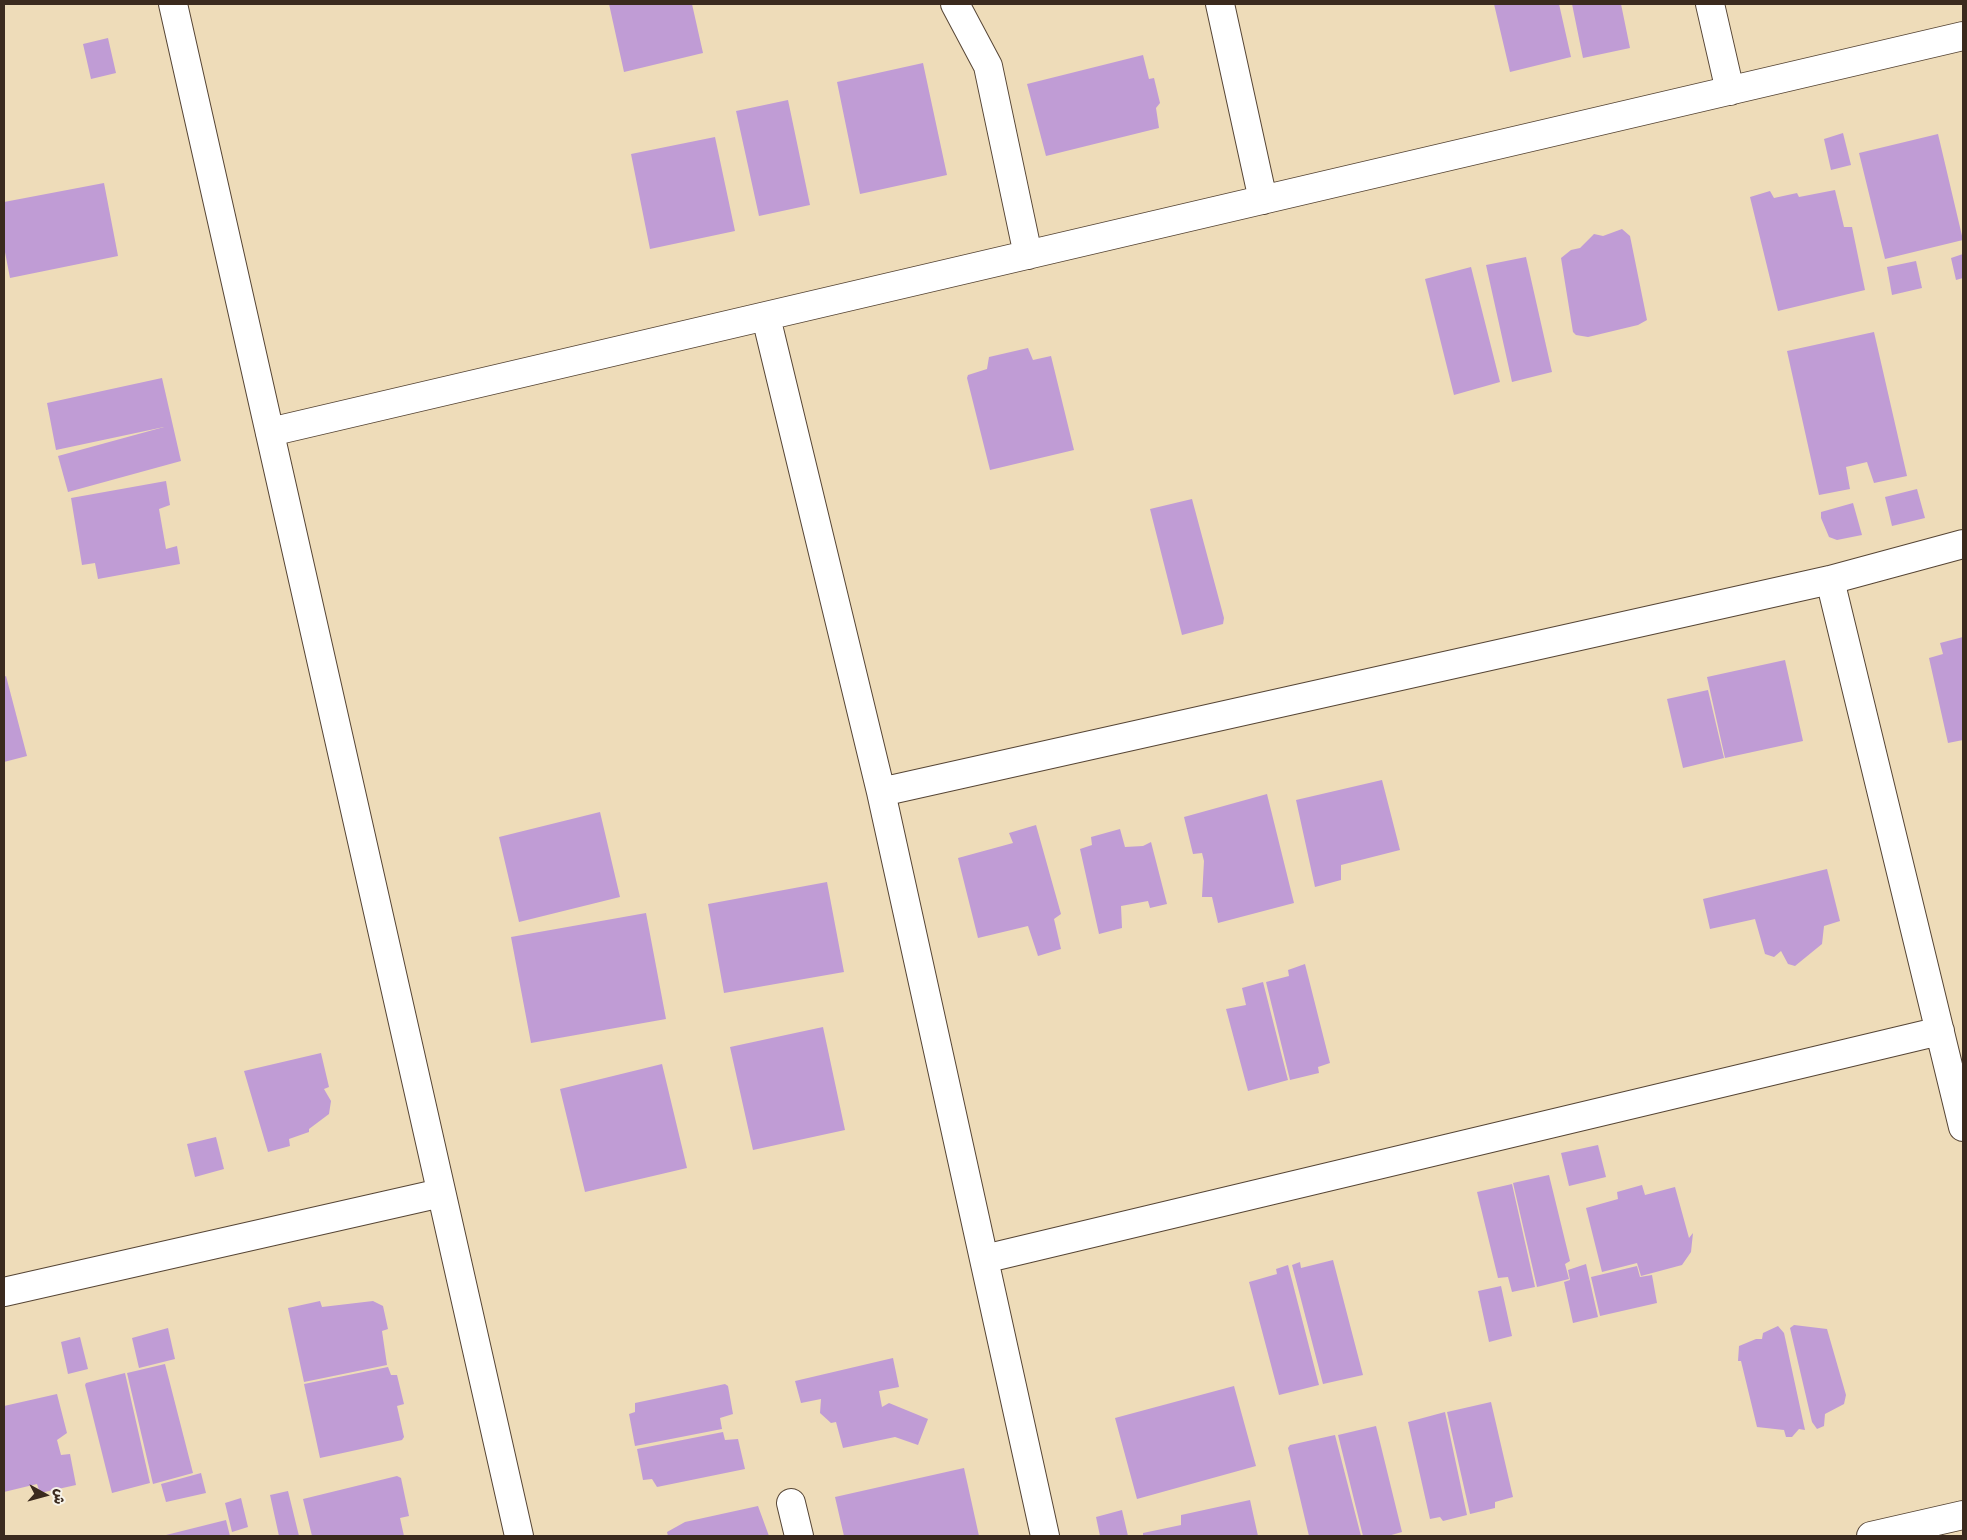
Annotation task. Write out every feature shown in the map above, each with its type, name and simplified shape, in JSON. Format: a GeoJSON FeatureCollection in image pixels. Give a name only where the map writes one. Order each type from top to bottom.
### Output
{"type":"FeatureCollection","features":[{"type":"Feature","properties":{"kind":"street"},"geometry":{"type":"LineString","coordinates":[[173,4],[519,1536]]}},
{"type":"Feature","properties":{"kind":"street"},"geometry":{"type":"LineString","coordinates":[[955,4],[988,66],[1028,255]]}},
{"type":"Feature","properties":{"kind":"street"},"geometry":{"type":"LineString","coordinates":[[1220,4],[1263,200]]}},
{"type":"Feature","properties":{"kind":"street"},"geometry":{"type":"LineString","coordinates":[[1710,4],[1730,91]]}},
{"type":"Feature","properties":{"kind":"street"},"geometry":{"type":"LineString","coordinates":[[270,432],[1963,36]]}},
{"type":"Feature","properties":{"kind":"street"},"geometry":{"type":"LineString","coordinates":[[766,317],[881,792],[1046,1536]]}},
{"type":"Feature","properties":{"kind":"street"},"geometry":{"type":"LineString","coordinates":[[881,792],[1830,580],[1963,544]]}},
{"type":"Feature","properties":{"kind":"street"},"geometry":{"type":"LineString","coordinates":[[1830,580],[1963,1127]]}},
{"type":"Feature","properties":{"kind":"street"},"geometry":{"type":"LineString","coordinates":[[984,1259],[1940,1031]]}},
{"type":"Feature","properties":{"kind":"street"},"geometry":{"type":"LineString","coordinates":[[4,1292],[442,1193]]}},
{"type":"Feature","properties":{"kind":"street"},"geometry":{"type":"LineString","coordinates":[[791,1503],[799,1536]]}},
{"type":"Feature","properties":{"kind":"street"},"geometry":{"type":"LineString","coordinates":[[1871,1536],[1963,1515]]}},
{"type":"Feature","properties":{"kind":"building"},"geometry":{"type":"Polygon","coordinates":[[[609,4],[692,4],[703,53],[624,72],[609,4]]]}},
{"type":"Feature","properties":{"kind":"building"},"geometry":{"type":"Polygon","coordinates":[[[1494,4],[1559,4],[1571,57],[1510,72],[1494,4]]]}},
{"type":"Feature","properties":{"kind":"building"},"geometry":{"type":"Polygon","coordinates":[[[1572,4],[1621,4],[1630,48],[1583,58],[1572,4]]]}},
{"type":"Feature","properties":{"kind":"building"},"geometry":{"type":"Polygon","coordinates":[[[108,38],[116,73],[91,79],[83,44],[108,38]]]}},
{"type":"Feature","properties":{"kind":"building"},"geometry":{"type":"Polygon","coordinates":[[[1143,55],[1149,79],[1154,78],[1160,103],[1156,108],[1159,128],[1046,156],[1027,84],[1143,55]]]}},
{"type":"Feature","properties":{"kind":"building"},"geometry":{"type":"Polygon","coordinates":[[[923,63],[947,175],[860,194],[837,82],[923,63]]]}},
{"type":"Feature","properties":{"kind":"building"},"geometry":{"type":"Polygon","coordinates":[[[788,100],[810,205],[759,216],[736,111],[788,100]]]}},
{"type":"Feature","properties":{"kind":"building"},"geometry":{"type":"Polygon","coordinates":[[[1843,133],[1851,165],[1831,170],[1824,139],[1843,133]]]}},
{"type":"Feature","properties":{"kind":"building"},"geometry":{"type":"Polygon","coordinates":[[[1938,134],[1963,240],[1885,259],[1859,153],[1938,134]]]}},
{"type":"Feature","properties":{"kind":"building"},"geometry":{"type":"Polygon","coordinates":[[[715,137],[735,231],[650,249],[631,154],[715,137]]]}},
{"type":"Feature","properties":{"kind":"building"},"geometry":{"type":"Polygon","coordinates":[[[104,183],[118,256],[10,278],[4,247],[4,202],[104,183]]]}},
{"type":"Feature","properties":{"kind":"building"},"geometry":{"type":"Polygon","coordinates":[[[1835,190],[1844,227],[1852,227],[1865,290],[1778,311],[1750,197],[1770,191],[1774,198],[1797,193],[1799,197],[1835,190]]]}},
{"type":"Feature","properties":{"kind":"building"},"geometry":{"type":"Polygon","coordinates":[[[1622,229],[1630,236],[1647,320],[1638,325],[1588,337],[1576,335],[1573,332],[1561,258],[1571,250],[1580,248],[1594,234],[1603,236],[1622,229]]]}},
{"type":"Feature","properties":{"kind":"building"},"geometry":{"type":"Polygon","coordinates":[[[1963,254],[1963,278],[1956,280],[1951,258],[1963,254]]]}},
{"type":"Feature","properties":{"kind":"building"},"geometry":{"type":"Polygon","coordinates":[[[1526,257],[1552,372],[1512,382],[1486,265],[1526,257]]]}},
{"type":"Feature","properties":{"kind":"building"},"geometry":{"type":"Polygon","coordinates":[[[1916,261],[1922,288],[1892,295],[1887,267],[1916,261]]]}},
{"type":"Feature","properties":{"kind":"building"},"geometry":{"type":"Polygon","coordinates":[[[1471,267],[1500,382],[1454,395],[1425,279],[1471,267]]]}},
{"type":"Feature","properties":{"kind":"building"},"geometry":{"type":"Polygon","coordinates":[[[1874,332],[1907,476],[1874,483],[1867,462],[1846,467],[1850,489],[1819,495],[1787,351],[1874,332]]]}},
{"type":"Feature","properties":{"kind":"building"},"geometry":{"type":"Polygon","coordinates":[[[1028,348],[1033,360],[1051,356],[1074,450],[990,470],[967,378],[968,375],[987,369],[989,357],[1028,348]]]}},
{"type":"Feature","properties":{"kind":"building"},"geometry":{"type":"Polygon","coordinates":[[[162,378],[181,461],[68,492],[58,456],[164,427],[56,450],[47,403],[162,378]]]}},
{"type":"Feature","properties":{"kind":"building"},"geometry":{"type":"Polygon","coordinates":[[[166,481],[170,505],[159,509],[166,549],[177,546],[180,564],[98,579],[95,563],[82,565],[71,498],[166,481]]]}},
{"type":"Feature","properties":{"kind":"building"},"geometry":{"type":"Polygon","coordinates":[[[1917,489],[1925,518],[1892,526],[1885,497],[1917,489]]]}},
{"type":"Feature","properties":{"kind":"building"},"geometry":{"type":"Polygon","coordinates":[[[1192,499],[1224,618],[1223,624],[1182,635],[1150,509],[1192,499]]]}},
{"type":"Feature","properties":{"kind":"building"},"geometry":{"type":"Polygon","coordinates":[[[1853,503],[1862,535],[1837,540],[1829,537],[1821,518],[1821,512],[1853,503]]]}},
{"type":"Feature","properties":{"kind":"building"},"geometry":{"type":"Polygon","coordinates":[[[1963,637],[1963,740],[1948,743],[1929,658],[1943,654],[1940,643],[1963,637]]]}},
{"type":"Feature","properties":{"kind":"building"},"geometry":{"type":"Polygon","coordinates":[[[1785,660],[1803,741],[1725,758],[1707,677],[1785,660]]]}},
{"type":"Feature","properties":{"kind":"building"},"geometry":{"type":"Polygon","coordinates":[[[6,676],[27,756],[4,762],[4,677],[6,676]]]}},
{"type":"Feature","properties":{"kind":"building"},"geometry":{"type":"Polygon","coordinates":[[[1708,690],[1724,758],[1683,768],[1667,699],[1708,690]]]}},
{"type":"Feature","properties":{"kind":"building"},"geometry":{"type":"Polygon","coordinates":[[[1382,780],[1400,850],[1341,865],[1341,880],[1315,887],[1296,800],[1382,780]]]}},
{"type":"Feature","properties":{"kind":"building"},"geometry":{"type":"Polygon","coordinates":[[[1267,794],[1294,903],[1218,923],[1212,897],[1202,897],[1204,861],[1202,853],[1193,854],[1184,817],[1267,794]]]}},
{"type":"Feature","properties":{"kind":"building"},"geometry":{"type":"Polygon","coordinates":[[[600,812],[620,897],[519,922],[499,837],[600,812]]]}},
{"type":"Feature","properties":{"kind":"building"},"geometry":{"type":"Polygon","coordinates":[[[1036,825],[1061,914],[1054,919],[1061,949],[1038,956],[1028,926],[978,938],[958,858],[1013,843],[1009,833],[1036,825]]]}},
{"type":"Feature","properties":{"kind":"building"},"geometry":{"type":"Polygon","coordinates":[[[1120,829],[1125,847],[1143,846],[1151,842],[1167,904],[1150,908],[1148,901],[1121,906],[1122,928],[1099,934],[1080,849],[1092,845],[1091,837],[1120,829]]]}},
{"type":"Feature","properties":{"kind":"building"},"geometry":{"type":"Polygon","coordinates":[[[1827,869],[1840,921],[1824,926],[1822,944],[1795,966],[1788,964],[1781,951],[1774,957],[1765,954],[1755,919],[1710,929],[1703,899],[1827,869]]]}},
{"type":"Feature","properties":{"kind":"building"},"geometry":{"type":"Polygon","coordinates":[[[827,882],[844,972],[724,993],[708,904],[827,882]]]}},
{"type":"Feature","properties":{"kind":"building"},"geometry":{"type":"Polygon","coordinates":[[[646,913],[666,1019],[531,1043],[511,937],[646,913]]]}},
{"type":"Feature","properties":{"kind":"building"},"geometry":{"type":"Polygon","coordinates":[[[1305,964],[1330,1063],[1318,1067],[1319,1073],[1290,1080],[1266,982],[1289,976],[1288,970],[1305,964]]]}},
{"type":"Feature","properties":{"kind":"building"},"geometry":{"type":"Polygon","coordinates":[[[1263,982],[1288,1080],[1248,1091],[1226,1009],[1246,1005],[1242,988],[1263,982]]]}},
{"type":"Feature","properties":{"kind":"building"},"geometry":{"type":"Polygon","coordinates":[[[823,1027],[845,1130],[753,1150],[730,1047],[823,1027]]]}},
{"type":"Feature","properties":{"kind":"building"},"geometry":{"type":"Polygon","coordinates":[[[321,1053],[329,1087],[324,1089],[331,1101],[329,1114],[309,1129],[309,1132],[289,1139],[290,1146],[268,1152],[244,1071],[321,1053]]]}},
{"type":"Feature","properties":{"kind":"building"},"geometry":{"type":"Polygon","coordinates":[[[662,1064],[687,1168],[585,1192],[560,1089],[662,1064]]]}},
{"type":"Feature","properties":{"kind":"building"},"geometry":{"type":"Polygon","coordinates":[[[216,1137],[224,1169],[195,1177],[187,1144],[216,1137]]]}},
{"type":"Feature","properties":{"kind":"building"},"geometry":{"type":"Polygon","coordinates":[[[1598,1145],[1606,1177],[1569,1186],[1561,1153],[1598,1145]]]}},
{"type":"Feature","properties":{"kind":"building"},"geometry":{"type":"Polygon","coordinates":[[[1549,1175],[1570,1261],[1565,1264],[1569,1279],[1537,1287],[1513,1183],[1549,1175]]]}},
{"type":"Feature","properties":{"kind":"building"},"geometry":{"type":"Polygon","coordinates":[[[1512,1184],[1535,1287],[1512,1292],[1508,1277],[1498,1278],[1477,1192],[1512,1184]]]}},
{"type":"Feature","properties":{"kind":"building"},"geometry":{"type":"Polygon","coordinates":[[[1642,1185],[1645,1195],[1675,1187],[1689,1238],[1693,1233],[1691,1252],[1682,1265],[1641,1276],[1637,1263],[1602,1272],[1586,1208],[1618,1199],[1617,1192],[1642,1185]]]}},
{"type":"Feature","properties":{"kind":"building"},"geometry":{"type":"Polygon","coordinates":[[[1333,1260],[1363,1375],[1323,1384],[1292,1265],[1300,1262],[1301,1268],[1333,1260]]]}},
{"type":"Feature","properties":{"kind":"building"},"geometry":{"type":"Polygon","coordinates":[[[1586,1264],[1598,1317],[1573,1323],[1564,1282],[1570,1280],[1568,1270],[1586,1264]]]}},
{"type":"Feature","properties":{"kind":"building"},"geometry":{"type":"Polygon","coordinates":[[[1288,1265],[1319,1385],[1279,1395],[1249,1282],[1277,1274],[1276,1269],[1288,1265]]]}},
{"type":"Feature","properties":{"kind":"building"},"geometry":{"type":"Polygon","coordinates":[[[1637,1266],[1640,1277],[1652,1275],[1657,1303],[1600,1316],[1591,1277],[1637,1266]]]}},
{"type":"Feature","properties":{"kind":"building"},"geometry":{"type":"Polygon","coordinates":[[[1501,1286],[1512,1336],[1489,1342],[1478,1291],[1501,1286]]]}},
{"type":"Feature","properties":{"kind":"building"},"geometry":{"type":"Polygon","coordinates":[[[320,1301],[322,1307],[373,1301],[383,1306],[388,1329],[382,1331],[387,1365],[304,1382],[288,1308],[320,1301]]]}},
{"type":"Feature","properties":{"kind":"building"},"geometry":{"type":"Polygon","coordinates":[[[1794,1325],[1827,1329],[1846,1395],[1844,1404],[1825,1414],[1824,1426],[1817,1429],[1812,1422],[1790,1328],[1794,1325]]]}},
{"type":"Feature","properties":{"kind":"building"},"geometry":{"type":"Polygon","coordinates":[[[1778,1326],[1784,1333],[1805,1430],[1799,1429],[1792,1437],[1786,1437],[1784,1430],[1757,1427],[1741,1361],[1738,1361],[1739,1346],[1756,1339],[1762,1339],[1763,1333],[1778,1326]]]}},
{"type":"Feature","properties":{"kind":"building"},"geometry":{"type":"Polygon","coordinates":[[[168,1328],[175,1359],[139,1368],[132,1338],[168,1328]]]}},
{"type":"Feature","properties":{"kind":"building"},"geometry":{"type":"Polygon","coordinates":[[[80,1337],[88,1369],[68,1374],[61,1342],[80,1337]]]}},
{"type":"Feature","properties":{"kind":"building"},"geometry":{"type":"Polygon","coordinates":[[[893,1358],[899,1387],[879,1391],[882,1407],[889,1403],[928,1419],[918,1445],[895,1437],[843,1448],[836,1422],[831,1423],[820,1413],[821,1399],[801,1403],[795,1381],[893,1358]]]}},
{"type":"Feature","properties":{"kind":"building"},"geometry":{"type":"Polygon","coordinates":[[[165,1364],[193,1473],[153,1484],[127,1373],[165,1364]]]}},
{"type":"Feature","properties":{"kind":"building"},"geometry":{"type":"Polygon","coordinates":[[[388,1367],[391,1375],[397,1375],[404,1404],[397,1406],[404,1437],[402,1440],[320,1458],[304,1384],[388,1367]]]}},
{"type":"Feature","properties":{"kind":"building"},"geometry":{"type":"Polygon","coordinates":[[[125,1373],[150,1483],[112,1493],[85,1385],[86,1383],[125,1373]]]}},
{"type":"Feature","properties":{"kind":"building"},"geometry":{"type":"Polygon","coordinates":[[[725,1384],[728,1386],[733,1414],[720,1418],[722,1429],[635,1446],[629,1414],[635,1412],[635,1403],[725,1384]]]}},
{"type":"Feature","properties":{"kind":"building"},"geometry":{"type":"Polygon","coordinates":[[[1234,1386],[1256,1466],[1137,1499],[1115,1418],[1234,1386]]]}},
{"type":"Feature","properties":{"kind":"building"},"geometry":{"type":"Polygon","coordinates":[[[57,1394],[67,1433],[57,1440],[61,1455],[70,1454],[76,1485],[40,1493],[37,1484],[4,1492],[4,1406],[57,1394]]]}},
{"type":"Feature","properties":{"kind":"building"},"geometry":{"type":"Polygon","coordinates":[[[1491,1402],[1513,1497],[1495,1502],[1495,1508],[1470,1514],[1447,1412],[1491,1402]]]}},
{"type":"Feature","properties":{"kind":"building"},"geometry":{"type":"Polygon","coordinates":[[[1445,1412],[1467,1515],[1443,1521],[1440,1517],[1430,1519],[1408,1422],[1445,1412]]]}},
{"type":"Feature","properties":{"kind":"building"},"geometry":{"type":"Polygon","coordinates":[[[1376,1426],[1402,1532],[1388,1536],[1363,1536],[1338,1435],[1376,1426]]]}},
{"type":"Feature","properties":{"kind":"building"},"geometry":{"type":"Polygon","coordinates":[[[723,1432],[725,1440],[738,1439],[745,1469],[657,1487],[652,1479],[643,1480],[637,1449],[723,1432]]]}},
{"type":"Feature","properties":{"kind":"building"},"geometry":{"type":"Polygon","coordinates":[[[1335,1435],[1361,1536],[1309,1536],[1288,1448],[1290,1445],[1335,1435]]]}},
{"type":"Feature","properties":{"kind":"building"},"geometry":{"type":"Polygon","coordinates":[[[964,1468],[979,1536],[844,1536],[835,1497],[964,1468]]]}},
{"type":"Feature","properties":{"kind":"building"},"geometry":{"type":"Polygon","coordinates":[[[201,1473],[206,1493],[166,1502],[161,1484],[201,1473]]]}},
{"type":"Feature","properties":{"kind":"building"},"geometry":{"type":"Polygon","coordinates":[[[397,1476],[401,1478],[409,1516],[400,1518],[404,1536],[312,1536],[303,1499],[397,1476]]]}},
{"type":"Feature","properties":{"kind":"building"},"geometry":{"type":"Polygon","coordinates":[[[288,1491],[299,1536],[279,1536],[270,1495],[288,1491]]]}},
{"type":"Feature","properties":{"kind":"building"},"geometry":{"type":"Polygon","coordinates":[[[241,1498],[248,1527],[232,1532],[225,1503],[241,1498]]]}},
{"type":"Feature","properties":{"kind":"building"},"geometry":{"type":"Polygon","coordinates":[[[1250,1500],[1258,1536],[1143,1536],[1143,1533],[1181,1525],[1181,1515],[1250,1500]]]}},
{"type":"Feature","properties":{"kind":"building"},"geometry":{"type":"Polygon","coordinates":[[[758,1506],[769,1536],[668,1536],[667,1532],[685,1522],[758,1506]]]}},
{"type":"Feature","properties":{"kind":"building"},"geometry":{"type":"Polygon","coordinates":[[[1122,1510],[1128,1536],[1100,1536],[1096,1517],[1122,1510]]]}},
{"type":"Feature","properties":{"kind":"building"},"geometry":{"type":"Polygon","coordinates":[[[226,1520],[230,1536],[162,1536],[226,1520]]]}}]}
